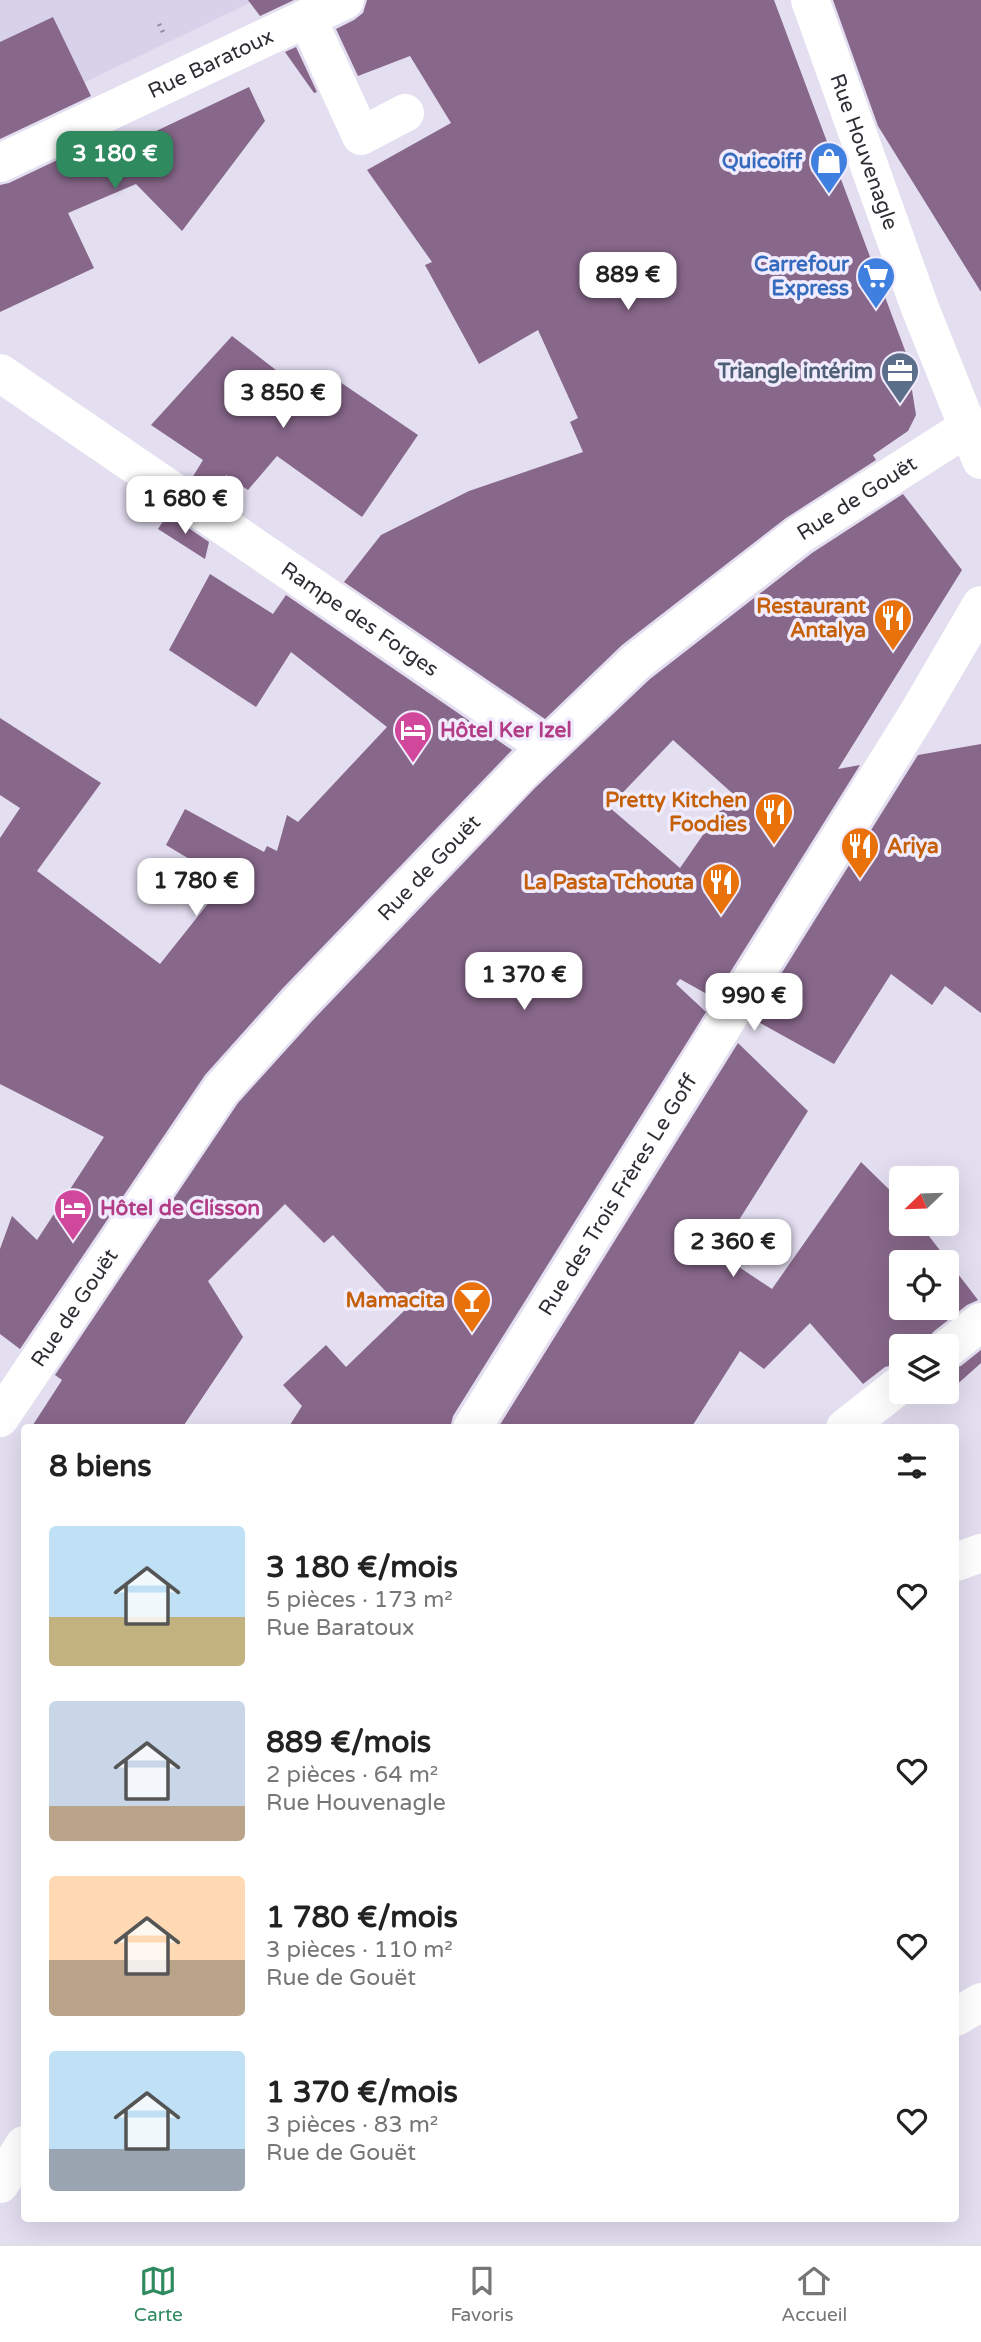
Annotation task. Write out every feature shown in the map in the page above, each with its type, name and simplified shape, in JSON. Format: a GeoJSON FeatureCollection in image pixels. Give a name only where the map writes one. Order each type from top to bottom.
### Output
{"type":"FeatureCollection","features":[{"type":"Feature","properties":{"kind":"street","name":"Rue Baratoux"},"geometry":{"type":"LineString","coordinates":[[0,163],[345,0]]}},
{"type":"Feature","properties":{"kind":"street","name":"Rue Houvenagle"},"geometry":{"type":"LineString","coordinates":[[810,0],[920,307],[974,444]]}},
{"type":"Feature","properties":{"kind":"street"},"geometry":{"type":"LineString","coordinates":[[307,18],[361,136],[405,113]]}},
{"type":"Feature","properties":{"kind":"street","name":"Rampe des Forges"},"geometry":{"type":"LineString","coordinates":[[0,373],[547,747]]}},
{"type":"Feature","properties":{"kind":"street","name":"Rue de Gouët"},"geometry":{"type":"LineString","coordinates":[[0,1418],[221,1090],[307,994],[547,747],[635,662],[799,535],[974,444]]}},
{"type":"Feature","properties":{"kind":"street","name":"Rue des Trois Frères Le Goff"},"geometry":{"type":"LineString","coordinates":[[474,1424],[918,713],[981,604]]}},
{"type":"Feature","properties":{"kind":"street"},"geometry":{"type":"LineString","coordinates":[[959,1339],[981,1322]]}},
{"type":"Feature","properties":{"kind":"street"},"geometry":{"type":"LineString","coordinates":[[850,1424],[889,1393]]}},
{"type":"Feature","properties":{"kind":"street"},"geometry":{"type":"LineString","coordinates":[[959,1561],[981,1553]]}},
{"type":"Feature","properties":{"kind":"street"},"geometry":{"type":"LineString","coordinates":[[959,2015],[981,2001]]}},
{"type":"Feature","properties":{"kind":"street"},"geometry":{"type":"LineString","coordinates":[[0,2184],[21,2150]]}},
{"type":"Feature","properties":{"kind":"shaded area"},"geometry":{"type":"Polygon","coordinates":[[[0,0],[256,0],[8,119],[0,101],[0,0]]]}},
{"type":"Feature","properties":{"kind":"building"},"geometry":{"type":"Polygon","coordinates":[[[248,0],[294,0],[260,16],[248,0]]]}},
{"type":"Feature","properties":{"kind":"building"},"geometry":{"type":"Polygon","coordinates":[[[367,0],[774,0],[906,353],[916,415],[908,431],[873,455],[876,460],[786,518],[622,645],[545,719],[344,582],[381,535],[469,491],[583,452],[570,422],[578,418],[538,330],[479,364],[425,265],[432,262],[367,170],[451,123],[410,56],[358,76],[336,29],[363,13],[367,0]]]}},
{"type":"Feature","properties":{"kind":"building"},"geometry":{"type":"Polygon","coordinates":[[[833,0],[981,0],[981,292],[878,126],[833,0]]]}},
{"type":"Feature","properties":{"kind":"building"},"geometry":{"type":"Polygon","coordinates":[[[53,17],[91,96],[0,139],[0,42],[53,17]]]}},
{"type":"Feature","properties":{"kind":"building"},"geometry":{"type":"Polygon","coordinates":[[[296,47],[317,92],[314,93],[285,52],[296,47]]]}},
{"type":"Feature","properties":{"kind":"building"},"geometry":{"type":"Polygon","coordinates":[[[249,87],[265,121],[182,231],[136,184],[68,213],[94,268],[0,312],[0,185],[110,135],[116,150],[249,87]]]}},
{"type":"Feature","properties":{"kind":"building"},"geometry":{"type":"Polygon","coordinates":[[[232,336],[321,405],[340,382],[418,435],[362,517],[277,456],[248,490],[226,475],[220,497],[192,478],[203,460],[151,425],[232,336]]]}},
{"type":"Feature","properties":{"kind":"building"},"geometry":{"type":"Polygon","coordinates":[[[903,494],[962,570],[838,769],[860,765],[714,998],[680,979],[676,984],[706,1012],[453,1416],[451,1424],[291,1424],[302,1406],[283,1385],[326,1345],[346,1367],[404,1311],[333,1235],[324,1243],[285,1204],[208,1281],[243,1337],[185,1424],[34,1424],[62,1380],[55,1375],[238,1103],[314,1019],[535,788],[650,679],[812,553],[903,494]],[[673,740],[609,807],[680,868],[732,793],[673,740]]]}},
{"type":"Feature","properties":{"kind":"building"},"geometry":{"type":"Polygon","coordinates":[[[168,514],[209,542],[205,559],[158,529],[168,514]]]}},
{"type":"Feature","properties":{"kind":"building"},"geometry":{"type":"Polygon","coordinates":[[[210,574],[273,614],[286,595],[512,750],[282,989],[205,1075],[20,1349],[0,1334],[0,1249],[12,1216],[37,1240],[104,1137],[0,1084],[0,838],[20,808],[0,795],[0,718],[101,783],[37,871],[160,964],[226,881],[166,845],[185,809],[264,852],[267,846],[277,851],[287,815],[298,822],[387,727],[291,652],[256,707],[169,650],[210,574]]]}},
{"type":"Feature","properties":{"kind":"building"},"geometry":{"type":"Polygon","coordinates":[[[981,744],[981,1013],[945,986],[932,1005],[891,974],[834,1064],[753,1019],[918,755],[981,744]]]}},
{"type":"Feature","properties":{"kind":"building"},"geometry":{"type":"Polygon","coordinates":[[[738,1043],[808,1111],[718,1253],[772,1289],[861,1162],[889,1189],[889,1236],[929,1236],[940,1250],[889,1250],[889,1320],[948,1320],[932,1334],[889,1334],[889,1366],[863,1384],[810,1323],[764,1369],[740,1351],[694,1424],[500,1424],[738,1043]]]}},
{"type":"Feature","properties":{"kind":"building"},"geometry":{"type":"Polygon","coordinates":[[[959,1275],[978,1300],[959,1311],[959,1275]]]}},
{"type":"Feature","properties":{"kind":"building"},"geometry":{"type":"Polygon","coordinates":[[[981,1350],[981,1363],[959,1383],[961,1366],[981,1350]]]}},
{"type":"Feature","properties":{"kind":"place","name":"Quicoiff"},"geometry":{"type":"Point","coordinates":[829,195]}},
{"type":"Feature","properties":{"kind":"place","name":"Carrefour Express"},"geometry":{"type":"Point","coordinates":[876,310]}},
{"type":"Feature","properties":{"kind":"place","name":"Triangle intérim"},"geometry":{"type":"Point","coordinates":[900,405]}},
{"type":"Feature","properties":{"kind":"place","name":"Restaurant Antalya"},"geometry":{"type":"Point","coordinates":[893,652]}},
{"type":"Feature","properties":{"kind":"place","name":"Hôtel Ker Izel"},"geometry":{"type":"Point","coordinates":[413,764]}},
{"type":"Feature","properties":{"kind":"place","name":"Pretty Kitchen Foodies"},"geometry":{"type":"Point","coordinates":[774,846]}},
{"type":"Feature","properties":{"kind":"place","name":"Ariya"},"geometry":{"type":"Point","coordinates":[860,880]}},
{"type":"Feature","properties":{"kind":"place","name":"La Pasta Tchouta"},"geometry":{"type":"Point","coordinates":[721,916]}},
{"type":"Feature","properties":{"kind":"place","name":"Hôtel de Clisson"},"geometry":{"type":"Point","coordinates":[73,1242]}},
{"type":"Feature","properties":{"kind":"place","name":"Mamacita"},"geometry":{"type":"Point","coordinates":[472,1334]}}]}
